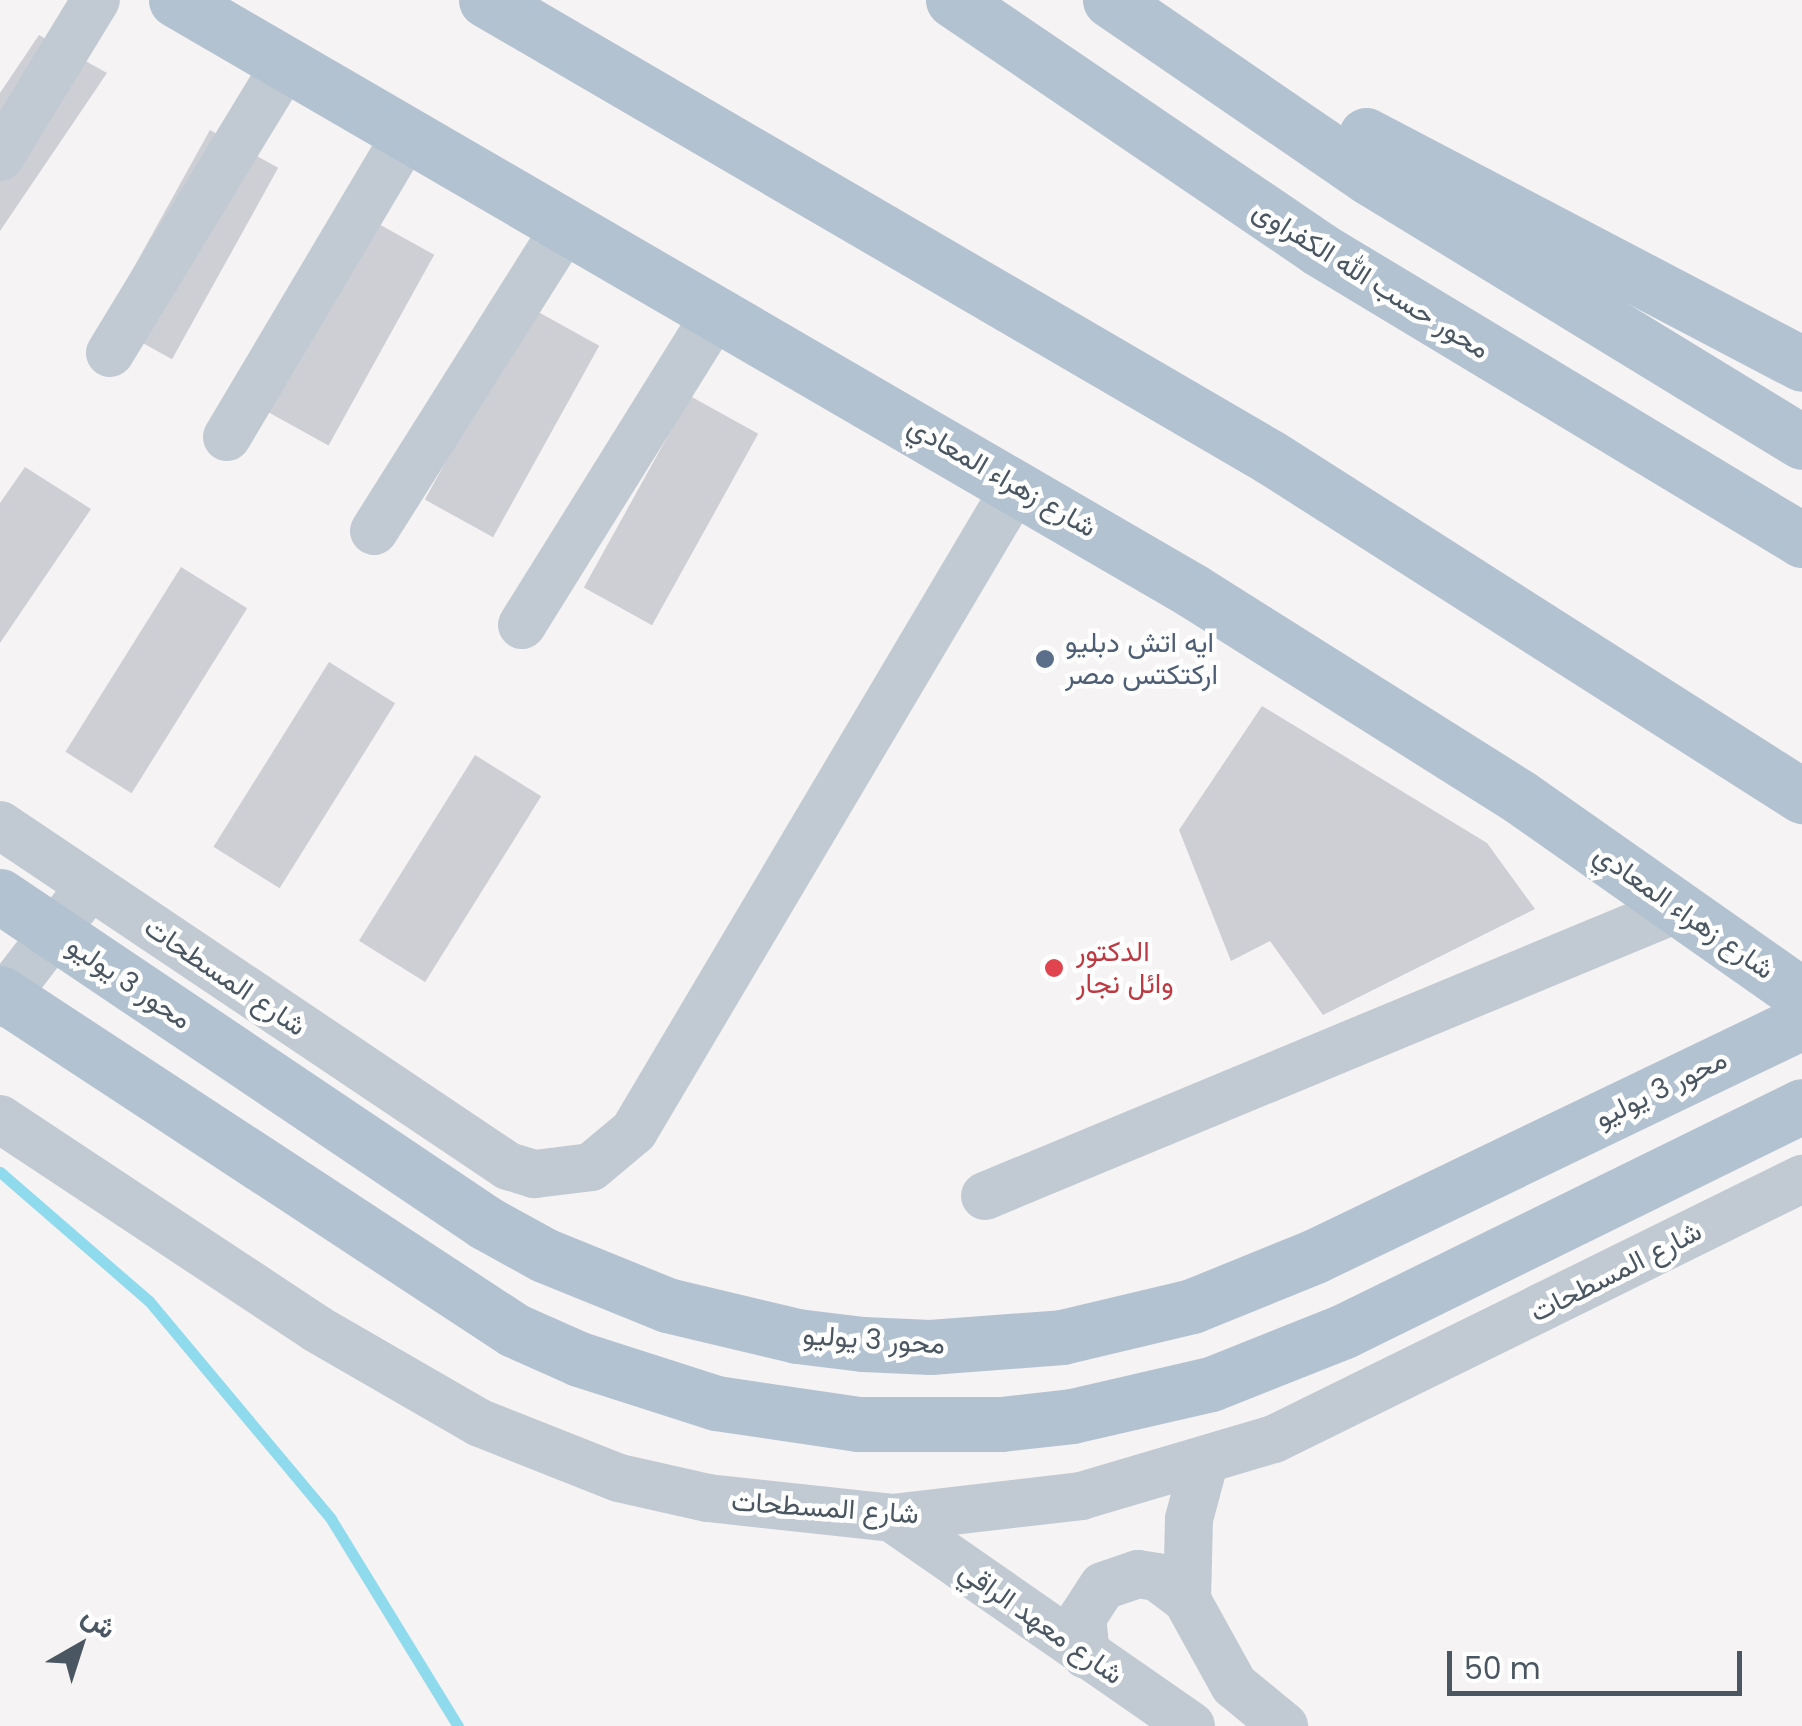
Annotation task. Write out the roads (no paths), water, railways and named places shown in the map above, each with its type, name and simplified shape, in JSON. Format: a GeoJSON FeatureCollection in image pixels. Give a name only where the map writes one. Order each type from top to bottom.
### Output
{"type":"FeatureCollection","features":[{"type":"Feature","properties":{"kind":"main road","name":"شارع زهراء المعادي"},"geometry":{"type":"LineString","coordinates":[[176,0],[1017,485],[1358,692],[1802,995]]}},
{"type":"Feature","properties":{"kind":"main road"},"geometry":{"type":"LineString","coordinates":[[486,0],[1270,457],[1802,796]]}},
{"type":"Feature","properties":{"kind":"main road","name":"محور حسب الله الكفراوى"},"geometry":{"type":"LineString","coordinates":[[953,0],[1319,248],[1802,540]]}},
{"type":"Feature","properties":{"kind":"main road"},"geometry":{"type":"LineString","coordinates":[[1110,0],[1370,178],[1802,442]]}},
{"type":"Feature","properties":{"kind":"main road"},"geometry":{"type":"LineString","coordinates":[[1130,0],[1394,151],[1802,364]]}},
{"type":"Feature","properties":{"kind":"main road","name":"محور 3 يوليو"},"geometry":{"type":"LineString","coordinates":[[0,896],[486,1222],[544,1255],[667,1305],[797,1336],[863,1344],[1046,1338],[1192,1306],[1300,1262],[1802,1022]]}},
{"type":"Feature","properties":{"kind":"main road"},"geometry":{"type":"LineString","coordinates":[[0,992],[514,1330],[579,1359],[716,1402],[858,1424],[983,1425],[1072,1416],[1212,1384],[1344,1331],[1802,1106]]}},
{"type":"Feature","properties":{"kind":"street"},"geometry":{"type":"LineString","coordinates":[[0,157],[96,0]]}},
{"type":"Feature","properties":{"kind":"street"},"geometry":{"type":"LineString","coordinates":[[110,353],[286,64]]}},
{"type":"Feature","properties":{"kind":"street"},"geometry":{"type":"LineString","coordinates":[[227,437],[408,134]]}},
{"type":"Feature","properties":{"kind":"street"},"geometry":{"type":"LineString","coordinates":[[374,531],[566,226]]}},
{"type":"Feature","properties":{"kind":"street"},"geometry":{"type":"LineString","coordinates":[[522,625],[716,313]]}},
{"type":"Feature","properties":{"kind":"street","name":"شارع المسطحات"},"geometry":{"type":"LineString","coordinates":[[0,824],[508,1166],[535,1174],[590,1166],[634,1131],[1017,485]]}},
{"type":"Feature","properties":{"kind":"street"},"geometry":{"type":"LineString","coordinates":[[0,1003],[90,886]]}},
{"type":"Feature","properties":{"kind":"street"},"geometry":{"type":"LineString","coordinates":[[985,1196],[1679,908]]}},
{"type":"Feature","properties":{"kind":"street","name":"شارع المسطحات"},"geometry":{"type":"LineString","coordinates":[[0,1119],[317,1328],[480,1424],[619,1478],[708,1498],[892,1518],[1081,1496],[1204,1463],[1342,1409],[1802,1179]]}},
{"type":"Feature","properties":{"kind":"street"},"geometry":{"type":"LineString","coordinates":[[1187,1600],[1189,1520],[1204,1463]]}},
{"type":"Feature","properties":{"kind":"street","name":"شارع معهد الراقي"},"geometry":{"type":"LineString","coordinates":[[892,1518],[1191,1726]]}},
{"type":"Feature","properties":{"kind":"street"},"geometry":{"type":"LineString","coordinates":[[1086,1655],[1082,1618],[1103,1586],[1120,1577],[1158,1577],[1187,1600],[1234,1685],[1284,1726]]}},
{"type":"Feature","properties":{"kind":"waterway"},"geometry":{"type":"LineString","coordinates":[[0,1172],[149,1301],[331,1519],[458,1726]]}},
{"type":"Feature","properties":{"kind":"place","name":"ايه اتش دبليو اركتكتس مصر"},"geometry":{"type":"Point","coordinates":[1045,659]}},
{"type":"Feature","properties":{"kind":"place","name":"الدكتور وائل نجار"},"geometry":{"type":"Point","coordinates":[1054,968]}}]}
